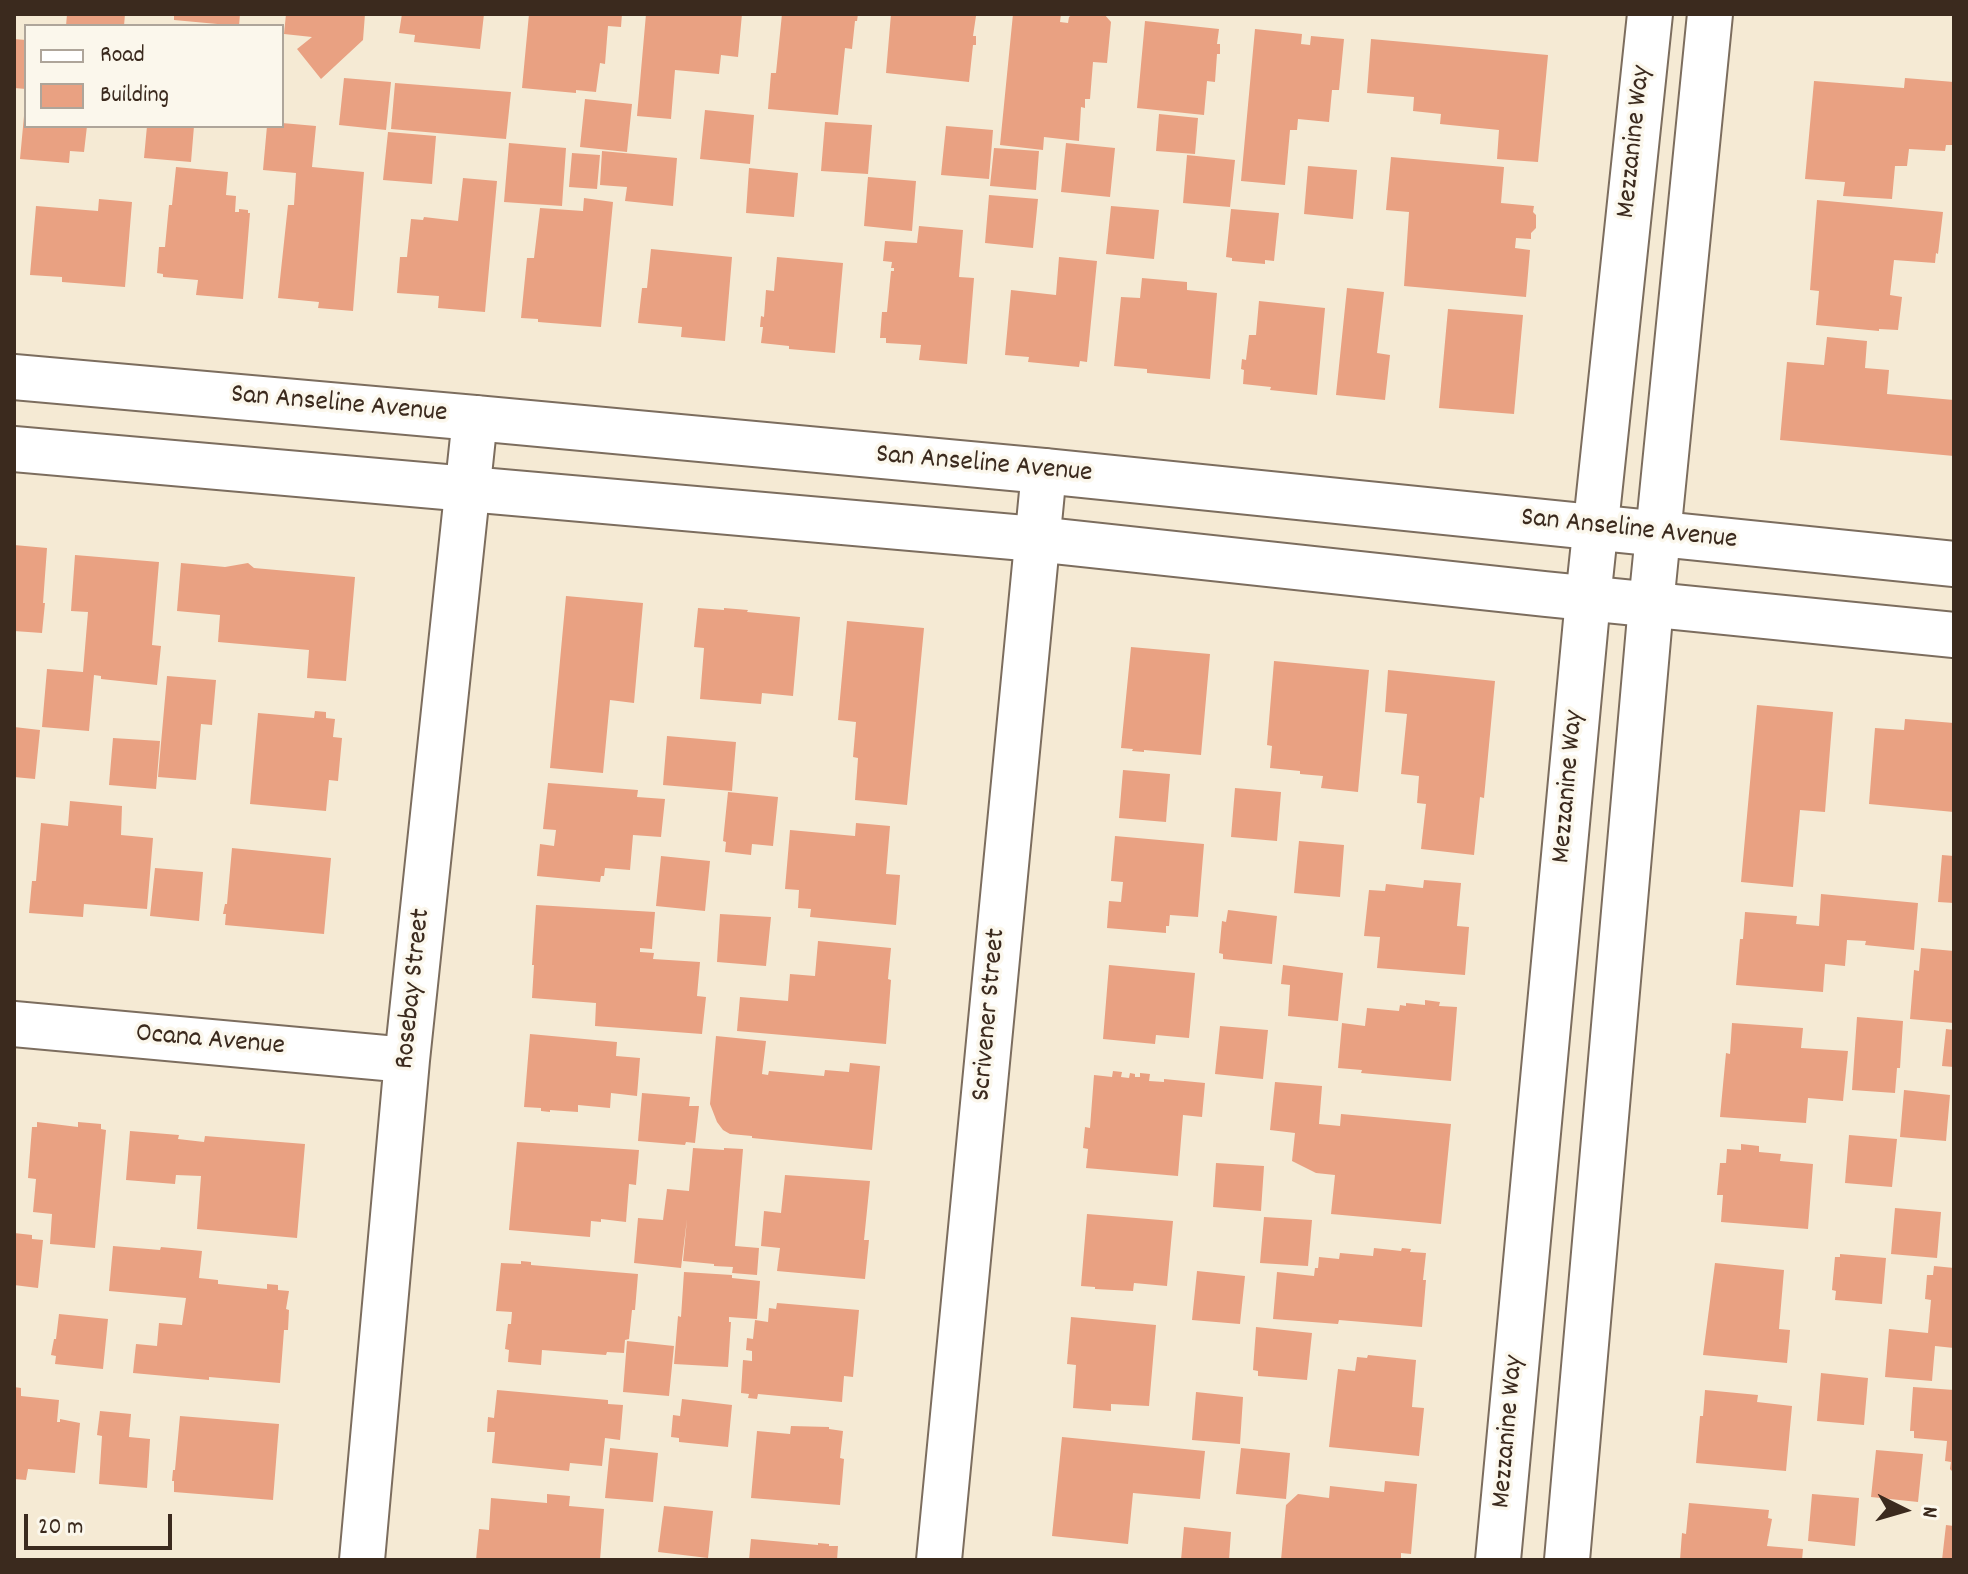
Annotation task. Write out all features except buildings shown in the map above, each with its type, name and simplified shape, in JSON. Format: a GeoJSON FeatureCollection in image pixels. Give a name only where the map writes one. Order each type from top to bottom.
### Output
{"type":"FeatureCollection","features":[{"type":"Feature","properties":{"kind":"street","name":"Mezzanine Way"},"geometry":{"type":"LineString","coordinates":[[1498,1560],[1595,527],[1650,14]]}},
{"type":"Feature","properties":{"kind":"street"},"geometry":{"type":"LineString","coordinates":[[1567,1560],[1651,605],[1710,14]]}},
{"type":"Feature","properties":{"kind":"street","name":"San Anseline Avenue"},"geometry":{"type":"LineString","coordinates":[[14,377],[1044,471],[1954,564]]}},
{"type":"Feature","properties":{"kind":"street","name":"Rosebay Street"},"geometry":{"type":"LineString","coordinates":[[362,1560],[407,1060],[475,418]]}},
{"type":"Feature","properties":{"kind":"street"},"geometry":{"type":"LineString","coordinates":[[14,449],[1036,539],[1954,635]]}},
{"type":"Feature","properties":{"kind":"street","name":"Scrivener Street"},"geometry":{"type":"LineString","coordinates":[[939,1560],[1044,471]]}},
{"type":"Feature","properties":{"kind":"street","name":"Ocana Avenue"},"geometry":{"type":"LineString","coordinates":[[14,1024],[407,1060]]}}]}
